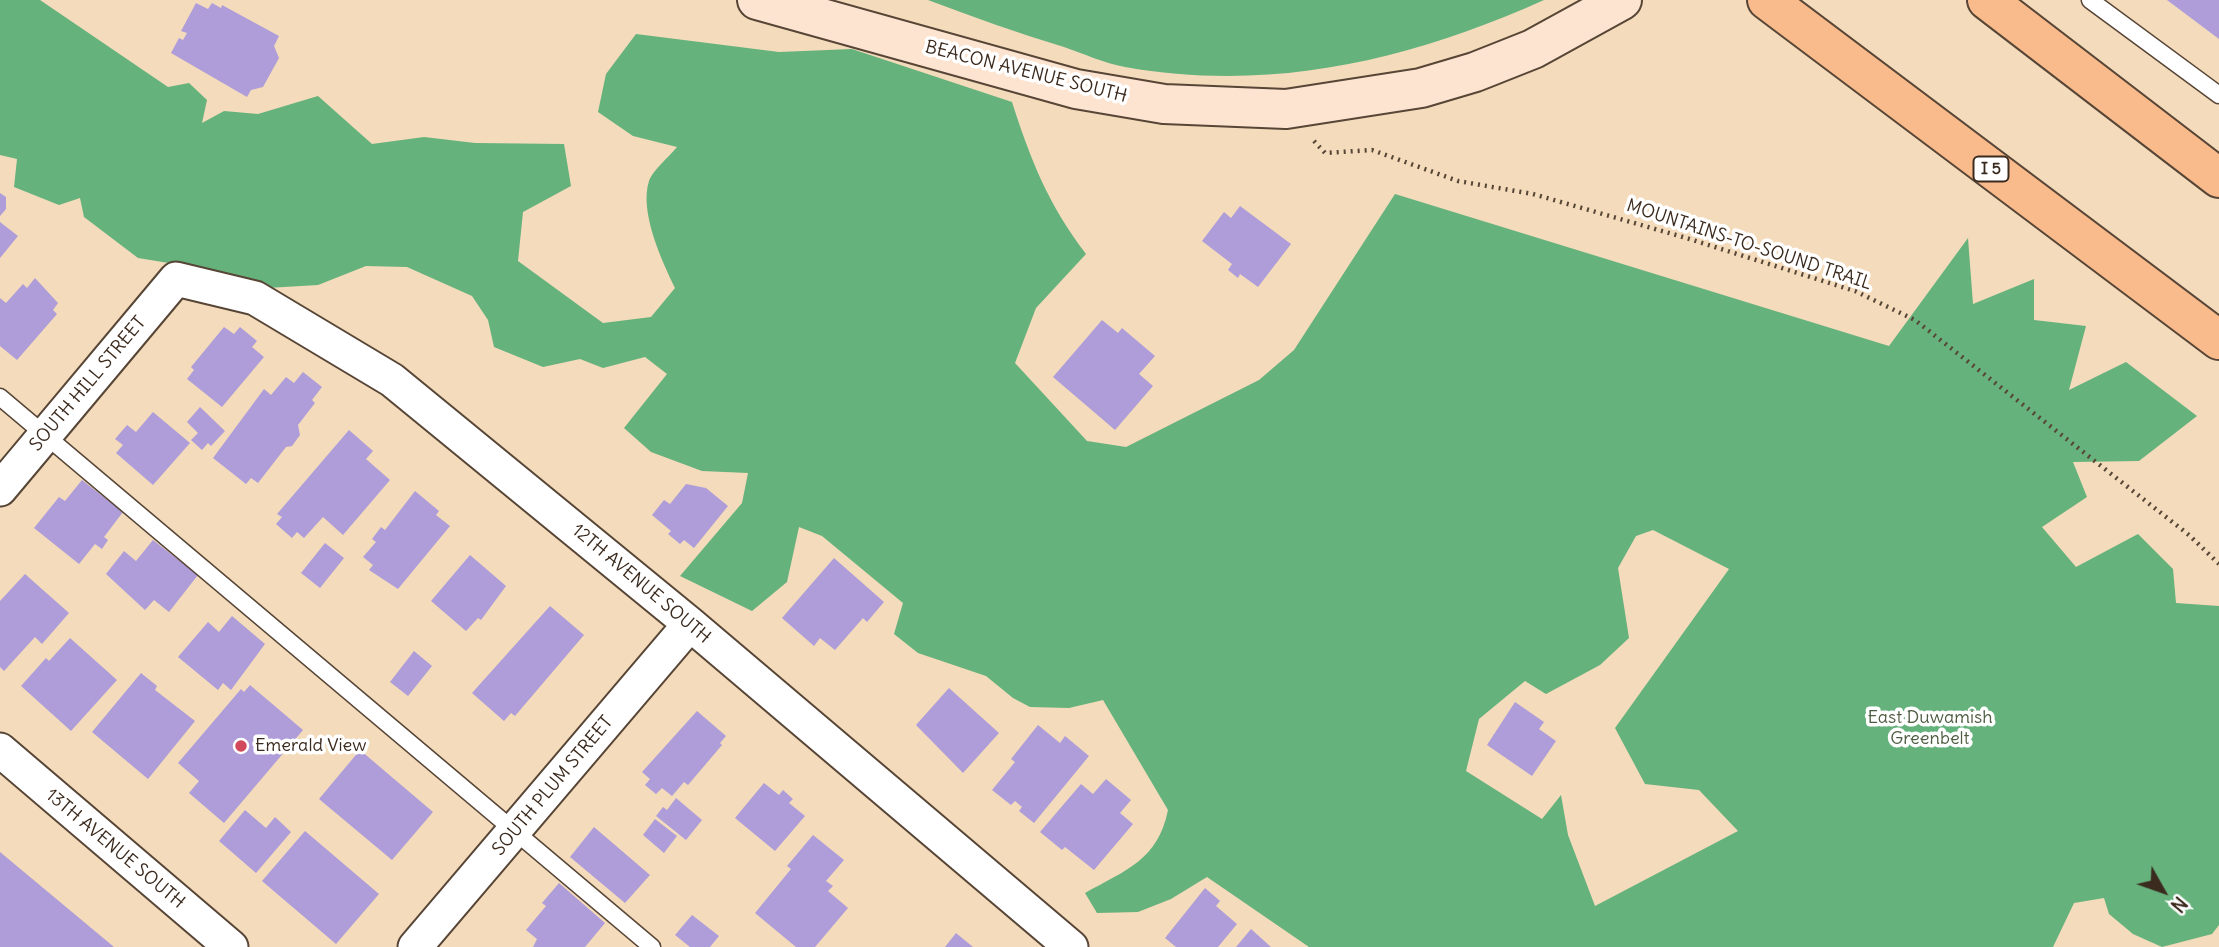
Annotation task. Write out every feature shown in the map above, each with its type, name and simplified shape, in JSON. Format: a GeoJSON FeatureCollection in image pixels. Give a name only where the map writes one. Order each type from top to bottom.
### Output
{"type":"FeatureCollection","features":[{"type":"Feature","properties":{"kind":"highway","name":"I 5"},"geometry":{"type":"LineString","coordinates":[[1767,0],[2218,339]]}},
{"type":"Feature","properties":{"kind":"highway"},"geometry":{"type":"LineString","coordinates":[[1987,0],[2100,84],[2219,178]]}},
{"type":"Feature","properties":{"kind":"highway"},"geometry":{"type":"LineString","coordinates":[[2100,84],[2219,163]]}},
{"type":"Feature","properties":{"kind":"main road","name":"BEACON AVENUE SOUTH"},"geometry":{"type":"LineString","coordinates":[[757,0],[1110,95],[1213,108],[1325,104],[1421,88],[1475,72],[1533,49],[1622,0]]}},
{"type":"Feature","properties":{"kind":"street","name":"SOUTH HILL STREET"},"geometry":{"type":"LineString","coordinates":[[0,489],[176,279]]}},
{"type":"Feature","properties":{"kind":"street","name":"12TH AVENUE SOUTH"},"geometry":{"type":"LineString","coordinates":[[176,279],[255,298],[392,380],[690,624],[1071,947]]}},
{"type":"Feature","properties":{"kind":"street","name":"SOUTH PLUM STREET"},"geometry":{"type":"LineString","coordinates":[[415,947],[690,624]]}},
{"type":"Feature","properties":{"kind":"street","name":"13TH AVENUE SOUTH"},"geometry":{"type":"LineString","coordinates":[[0,750],[231,947]]}},
{"type":"Feature","properties":{"kind":"lane"},"geometry":{"type":"LineString","coordinates":[[2090,0],[2219,95]]}},
{"type":"Feature","properties":{"kind":"lane"},"geometry":{"type":"LineString","coordinates":[[0,397],[652,947]]}},
{"type":"Feature","properties":{"kind":"path","name":"MOUNTAINS-TO-SOUND TRAIL"},"geometry":{"type":"LineString","coordinates":[[1325,104],[1315,146],[1325,153],[1372,150],[1458,181],[1532,194],[1683,237],[1855,291],[1888,305],[1915,320],[2189,536],[2219,564]]}},
{"type":"Feature","properties":{"kind":"green space","name":"East Duwamish Greenbelt"},"geometry":{"type":"Polygon","coordinates":[[[0,0],[40,0],[168,87],[189,83],[207,100],[202,123],[224,111],[258,114],[318,96],[372,144],[424,137],[475,143],[564,144],[571,186],[523,212],[518,261],[603,323],[651,317],[675,288],[653,236],[647,193],[651,177],[677,147],[633,136],[598,112],[606,74],[636,34],[779,52],[852,49],[1012,102],[1042,181],[1061,217],[1086,254],[1036,308],[1015,363],[1087,441],[1126,447],[1259,380],[1294,350],[1395,194],[1889,346],[1968,238],[1973,304],[2034,279],[2034,320],[2086,326],[2069,390],[2126,362],[2197,416],[2139,461],[2073,462],[2087,497],[2042,527],[2076,567],[2138,534],[2173,569],[2176,603],[2219,606],[2219,925],[2212,934],[2162,947],[2133,934],[2109,914],[2104,898],[2074,903],[2053,947],[1309,947],[1207,877],[1171,899],[1138,912],[1097,913],[1085,893],[1127,870],[1148,852],[1157,841],[1168,810],[1103,700],[1069,708],[1030,707],[1013,698],[986,676],[918,653],[894,634],[903,603],[822,536],[799,527],[787,582],[752,611],[680,576],[742,503],[748,473],[702,471],[651,452],[624,428],[667,374],[645,357],[603,368],[580,359],[543,367],[494,347],[488,320],[472,296],[407,267],[366,266],[318,285],[250,289],[181,265],[138,258],[84,217],[80,198],[59,205],[14,187],[17,159],[0,155],[0,0]],[[1653,530],[1636,536],[1618,568],[1629,638],[1600,665],[1546,694],[1525,681],[1479,719],[1466,771],[1542,819],[1561,795],[1568,835],[1595,906],[1738,831],[1699,790],[1645,784],[1615,728],[1729,569],[1653,530]]]}},
{"type":"Feature","properties":{"kind":"green space"},"geometry":{"type":"Polygon","coordinates":[[[928,0],[1544,0],[1443,39],[1391,54],[1339,66],[1234,76],[1180,74],[1125,67],[928,0]]]}},
{"type":"Feature","properties":{"kind":"building"},"geometry":{"type":"Polygon","coordinates":[[[2167,0],[2219,0],[2219,39],[2167,0]]]}},
{"type":"Feature","properties":{"kind":"building"},"geometry":{"type":"Polygon","coordinates":[[[196,3],[208,9],[212,3],[221,8],[222,5],[279,36],[274,46],[279,58],[263,87],[251,90],[247,97],[171,53],[179,38],[183,40],[187,33],[181,31],[196,3]]]}},
{"type":"Feature","properties":{"kind":"building"},"geometry":{"type":"Polygon","coordinates":[[[0,193],[6,197],[6,209],[0,216],[0,193]]]}},
{"type":"Feature","properties":{"kind":"building"},"geometry":{"type":"Polygon","coordinates":[[[1240,206],[1291,244],[1258,287],[1240,274],[1238,278],[1228,270],[1232,264],[1202,241],[1224,212],[1231,218],[1240,206]]]}},
{"type":"Feature","properties":{"kind":"building"},"geometry":{"type":"Polygon","coordinates":[[[0,222],[18,236],[0,258],[0,222]]]}},
{"type":"Feature","properties":{"kind":"building"},"geometry":{"type":"Polygon","coordinates":[[[35,278],[58,303],[53,310],[57,314],[17,360],[0,346],[0,298],[6,303],[23,284],[27,288],[35,278]]]}},
{"type":"Feature","properties":{"kind":"building"},"geometry":{"type":"Polygon","coordinates":[[[1102,320],[1118,333],[1122,328],[1155,356],[1139,374],[1153,386],[1115,430],[1053,377],[1102,320]]]}},
{"type":"Feature","properties":{"kind":"building"},"geometry":{"type":"Polygon","coordinates":[[[224,327],[234,334],[240,327],[257,341],[252,347],[264,357],[222,407],[187,379],[194,370],[191,367],[224,327]]]}},
{"type":"Feature","properties":{"kind":"building"},"geometry":{"type":"Polygon","coordinates":[[[303,372],[322,387],[312,400],[315,403],[298,425],[300,435],[292,446],[286,447],[258,483],[251,478],[246,484],[213,458],[264,389],[271,395],[286,377],[294,383],[303,372]]]}},
{"type":"Feature","properties":{"kind":"building"},"geometry":{"type":"Polygon","coordinates":[[[200,407],[225,431],[211,446],[208,443],[202,450],[191,440],[198,433],[187,422],[200,407]]]}},
{"type":"Feature","properties":{"kind":"building"},"geometry":{"type":"Polygon","coordinates":[[[153,412],[190,443],[153,485],[116,453],[123,445],[115,439],[127,425],[136,432],[153,412]]]}},
{"type":"Feature","properties":{"kind":"building"},"geometry":{"type":"Polygon","coordinates":[[[349,430],[373,451],[366,459],[390,480],[343,535],[323,517],[304,538],[297,532],[292,538],[276,524],[282,517],[277,514],[349,430]]]}},
{"type":"Feature","properties":{"kind":"building"},"geometry":{"type":"Polygon","coordinates":[[[82,480],[123,512],[104,537],[108,540],[102,549],[95,544],[79,564],[34,528],[59,497],[65,501],[82,480]]]}},
{"type":"Feature","properties":{"kind":"building"},"geometry":{"type":"Polygon","coordinates":[[[686,484],[706,488],[728,506],[694,548],[684,540],[680,544],[668,534],[671,531],[652,515],[664,500],[670,504],[686,484]]]}},
{"type":"Feature","properties":{"kind":"building"},"geometry":{"type":"Polygon","coordinates":[[[415,491],[439,511],[436,515],[450,526],[398,589],[369,570],[373,565],[363,557],[376,542],[372,539],[381,527],[385,530],[415,491]]]}},
{"type":"Feature","properties":{"kind":"building"},"geometry":{"type":"Polygon","coordinates":[[[153,540],[198,575],[169,612],[154,600],[145,610],[106,574],[124,551],[136,561],[153,540]]]}},
{"type":"Feature","properties":{"kind":"building"},"geometry":{"type":"Polygon","coordinates":[[[325,543],[344,558],[320,588],[301,573],[325,543]]]}},
{"type":"Feature","properties":{"kind":"building"},"geometry":{"type":"Polygon","coordinates":[[[470,555],[506,586],[481,620],[478,618],[466,631],[431,601],[470,555]]]}},
{"type":"Feature","properties":{"kind":"building"},"geometry":{"type":"Polygon","coordinates":[[[834,558],[884,602],[867,622],[863,618],[835,650],[820,638],[814,646],[782,618],[834,558]]]}},
{"type":"Feature","properties":{"kind":"building"},"geometry":{"type":"Polygon","coordinates":[[[25,574],[69,613],[42,644],[35,637],[4,671],[0,667],[0,601],[25,574]]]}},
{"type":"Feature","properties":{"kind":"building"},"geometry":{"type":"Polygon","coordinates":[[[550,606],[584,635],[515,716],[511,713],[504,721],[472,693],[550,606]]]}},
{"type":"Feature","properties":{"kind":"building"},"geometry":{"type":"Polygon","coordinates":[[[232,616],[265,644],[231,690],[223,683],[218,690],[178,657],[208,622],[219,632],[232,616]]]}},
{"type":"Feature","properties":{"kind":"building"},"geometry":{"type":"Polygon","coordinates":[[[70,638],[117,680],[71,731],[21,686],[46,658],[49,661],[70,638]]]}},
{"type":"Feature","properties":{"kind":"building"},"geometry":{"type":"Polygon","coordinates":[[[414,651],[432,666],[408,696],[390,682],[414,651]]]}},
{"type":"Feature","properties":{"kind":"building"},"geometry":{"type":"Polygon","coordinates":[[[141,673],[157,686],[155,690],[195,721],[148,779],[92,732],[141,673]]]}},
{"type":"Feature","properties":{"kind":"building","name":"Emerald View"},"geometry":{"type":"Polygon","coordinates":[[[250,685],[303,730],[224,823],[189,793],[199,781],[178,763],[241,689],[244,692],[250,685]]]}},
{"type":"Feature","properties":{"kind":"building"},"geometry":{"type":"Polygon","coordinates":[[[949,688],[999,733],[963,773],[916,725],[949,688]]]}},
{"type":"Feature","properties":{"kind":"building"},"geometry":{"type":"Polygon","coordinates":[[[1515,702],[1544,722],[1539,729],[1556,741],[1532,776],[1487,745],[1515,702]]]}},
{"type":"Feature","properties":{"kind":"building"},"geometry":{"type":"Polygon","coordinates":[[[697,711],[726,736],[720,743],[722,745],[688,785],[684,782],[672,796],[662,788],[656,794],[645,785],[650,779],[642,772],[697,711]]]}},
{"type":"Feature","properties":{"kind":"building"},"geometry":{"type":"Polygon","coordinates":[[[1038,725],[1060,743],[1065,736],[1089,756],[1034,823],[1019,811],[1022,807],[1015,801],[1011,805],[992,790],[1015,762],[1011,759],[1038,725]]]}},
{"type":"Feature","properties":{"kind":"building"},"geometry":{"type":"Polygon","coordinates":[[[360,750],[433,812],[392,860],[319,799],[360,750]]]}},
{"type":"Feature","properties":{"kind":"building"},"geometry":{"type":"Polygon","coordinates":[[[1106,779],[1131,800],[1120,813],[1133,824],[1094,870],[1065,847],[1062,850],[1040,832],[1081,784],[1093,794],[1106,779]]]}},
{"type":"Feature","properties":{"kind":"building"},"geometry":{"type":"Polygon","coordinates":[[[764,783],[779,795],[783,790],[793,799],[789,803],[805,816],[775,851],[735,818],[764,783]]]}},
{"type":"Feature","properties":{"kind":"building"},"geometry":{"type":"Polygon","coordinates":[[[676,798],[702,820],[686,840],[656,816],[663,807],[667,810],[676,798]]]}},
{"type":"Feature","properties":{"kind":"building"},"geometry":{"type":"Polygon","coordinates":[[[245,810],[266,828],[275,817],[291,832],[256,873],[219,841],[245,810]]]}},
{"type":"Feature","properties":{"kind":"building"},"geometry":{"type":"Polygon","coordinates":[[[655,819],[677,836],[664,853],[643,835],[655,819]]]}},
{"type":"Feature","properties":{"kind":"building"},"geometry":{"type":"Polygon","coordinates":[[[594,827],[650,875],[625,903],[570,857],[594,827]]]}},
{"type":"Feature","properties":{"kind":"building"},"geometry":{"type":"Polygon","coordinates":[[[305,831],[379,894],[336,944],[262,881],[305,831]]]}},
{"type":"Feature","properties":{"kind":"building"},"geometry":{"type":"Polygon","coordinates":[[[813,835],[844,860],[826,881],[833,886],[828,891],[848,908],[815,947],[796,947],[755,913],[791,869],[787,866],[813,835]]]}},
{"type":"Feature","properties":{"kind":"building"},"geometry":{"type":"Polygon","coordinates":[[[0,852],[114,947],[0,947],[0,852]]]}},
{"type":"Feature","properties":{"kind":"building"},"geometry":{"type":"Polygon","coordinates":[[[559,883],[605,923],[585,947],[533,947],[537,939],[526,930],[546,906],[542,903],[559,883]]]}},
{"type":"Feature","properties":{"kind":"building"},"geometry":{"type":"Polygon","coordinates":[[[1205,888],[1220,901],[1216,906],[1237,924],[1218,947],[1176,947],[1165,938],[1205,888]]]}},
{"type":"Feature","properties":{"kind":"building"},"geometry":{"type":"Polygon","coordinates":[[[692,915],[719,936],[710,947],[690,947],[675,935],[692,915]]]}},
{"type":"Feature","properties":{"kind":"building"},"geometry":{"type":"Polygon","coordinates":[[[1251,929],[1271,947],[1236,947],[1251,929]]]}},
{"type":"Feature","properties":{"kind":"building"},"geometry":{"type":"Polygon","coordinates":[[[956,933],[973,947],[945,947],[956,933]]]}},
{"type":"Feature","properties":{"kind":"place","name":"Emerald View"},"geometry":{"type":"Point","coordinates":[241,746]}}]}
